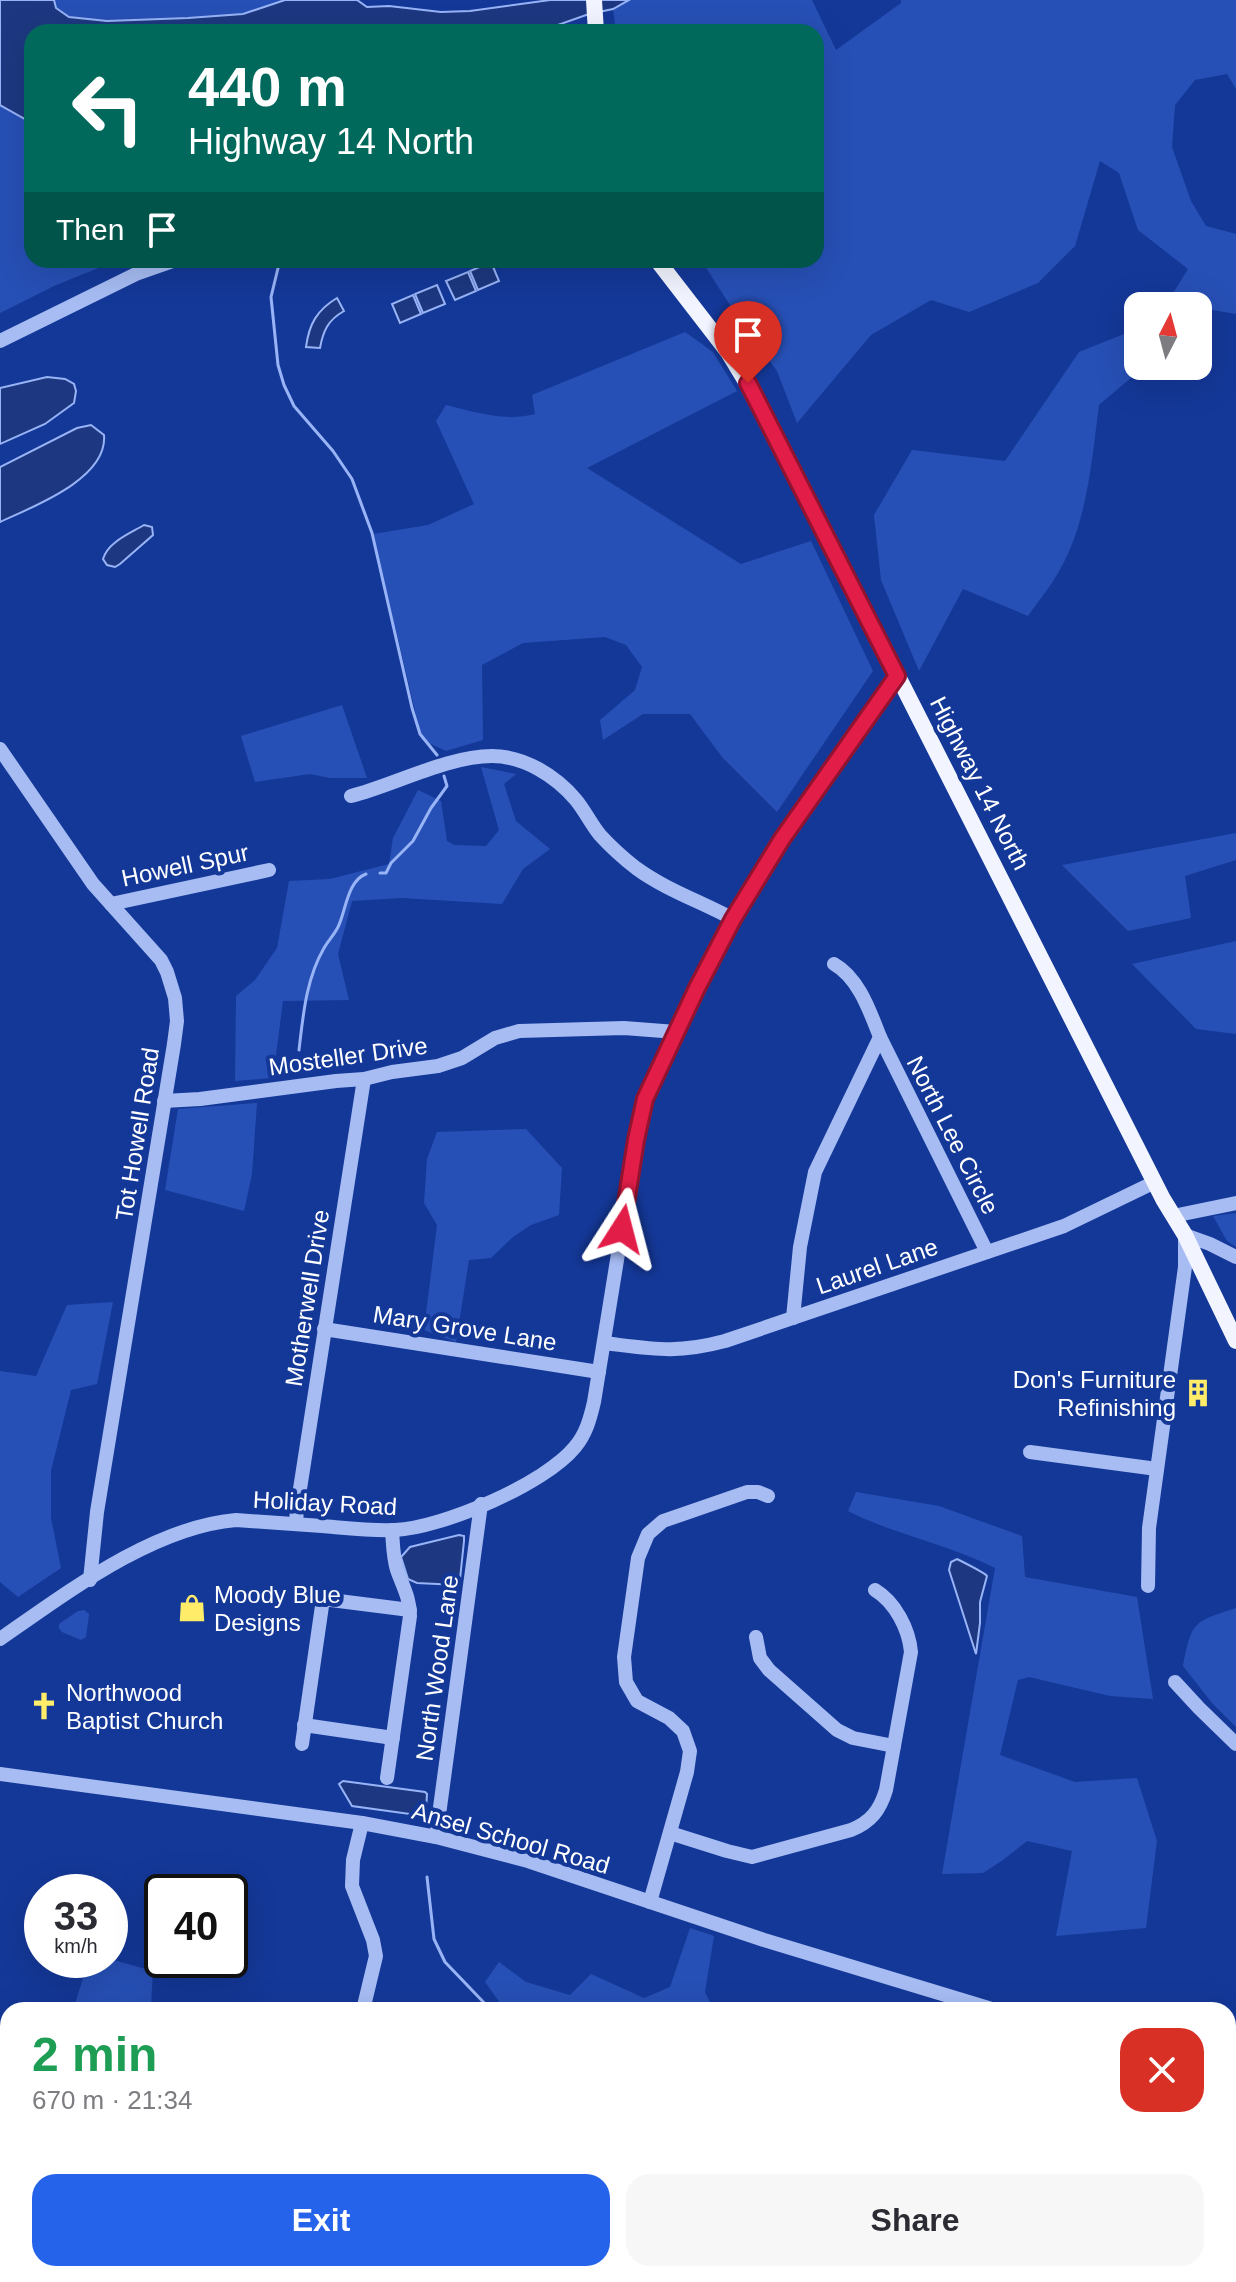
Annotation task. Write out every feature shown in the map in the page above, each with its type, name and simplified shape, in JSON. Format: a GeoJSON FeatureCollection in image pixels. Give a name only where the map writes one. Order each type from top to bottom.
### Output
{"type":"FeatureCollection","features":[{"type":"Feature","properties":{"kind":"main road"},"geometry":{"type":"LineString","coordinates":[[594,0],[596,24]]}},
{"type":"Feature","properties":{"kind":"main road","name":"Highway 14 North"},"geometry":{"type":"LineString","coordinates":[[663,268],[748,383],[1155,1182],[1185,1235],[1236,1341]]}},
{"type":"Feature","properties":{"kind":"street"},"geometry":{"type":"LineString","coordinates":[[0,341],[153,268]]}},
{"type":"Feature","properties":{"kind":"street","name":"Holiday Road"},"geometry":{"type":"LineString","coordinates":[[0,1639],[151,1544],[198,1526],[236,1520],[392,1530],[438,1523],[509,1493],[574,1449],[589,1422],[641,1112],[654,1077],[733,919],[782,839],[897,676]]}},
{"type":"Feature","properties":{"kind":"street"},"geometry":{"type":"LineString","coordinates":[[351,796],[467,759],[492,756],[511,758],[543,772],[563,787],[578,802],[602,837],[635,867],[665,886],[733,919]]}},
{"type":"Feature","properties":{"kind":"street","name":"Tot Howell Road"},"geometry":{"type":"LineString","coordinates":[[3,758],[93,884],[161,960],[172,985],[177,1021],[97,1512],[90,1580]]}},
{"type":"Feature","properties":{"kind":"street","name":"Howell Spur"},"geometry":{"type":"LineString","coordinates":[[111,904],[269,870]]}},
{"type":"Feature","properties":{"kind":"street","name":"North Lee Circle"},"geometry":{"type":"LineString","coordinates":[[834,964],[845,971],[867,1007],[987,1252]]}},
{"type":"Feature","properties":{"kind":"street","name":"Mosteller Drive"},"geometry":{"type":"LineString","coordinates":[[164,1101],[364,1079],[452,1062],[495,1038],[519,1031],[624,1028],[676,1032]]}},
{"type":"Feature","properties":{"kind":"street","name":"North Lee Circle"},"geometry":{"type":"LineString","coordinates":[[793,1318],[800,1247],[815,1172],[880,1037]]}},
{"type":"Feature","properties":{"kind":"street","name":"Motherwell Drive"},"geometry":{"type":"LineString","coordinates":[[296,1524],[364,1079]]}},
{"type":"Feature","properties":{"kind":"street","name":"Laurel Lane"},"geometry":{"type":"LineString","coordinates":[[604,1343],[651,1350],[689,1349],[725,1341],[1064,1226],[1155,1182]]}},
{"type":"Feature","properties":{"kind":"street"},"geometry":{"type":"LineString","coordinates":[[1173,1216],[1236,1203]]}},
{"type":"Feature","properties":{"kind":"street"},"geometry":{"type":"LineString","coordinates":[[1148,1586],[1149,1528],[1185,1267],[1185,1235],[1236,1257]]}},
{"type":"Feature","properties":{"kind":"street","name":"Mary Grove Lane"},"geometry":{"type":"LineString","coordinates":[[324,1329],[599,1372]]}},
{"type":"Feature","properties":{"kind":"street"},"geometry":{"type":"LineString","coordinates":[[1030,1452],[1157,1469]]}},
{"type":"Feature","properties":{"kind":"street"},"geometry":{"type":"LineString","coordinates":[[650,1902],[689,1761],[687,1740],[676,1724],[633,1697],[624,1673],[642,1545],[652,1529],[670,1518],[747,1492],[768,1496]]}},
{"type":"Feature","properties":{"kind":"street","name":"North Wood Lane"},"geometry":{"type":"LineString","coordinates":[[436,1837],[481,1504]]}},
{"type":"Feature","properties":{"kind":"street"},"geometry":{"type":"LineString","coordinates":[[387,1778],[410,1610],[407,1590],[393,1554],[392,1530]]}},
{"type":"Feature","properties":{"kind":"street"},"geometry":{"type":"LineString","coordinates":[[670,1833],[752,1857],[858,1827],[869,1820],[881,1804],[911,1660],[911,1646],[889,1600],[875,1590]]}},
{"type":"Feature","properties":{"kind":"street"},"geometry":{"type":"LineString","coordinates":[[302,1744],[323,1599],[410,1610]]}},
{"type":"Feature","properties":{"kind":"street"},"geometry":{"type":"LineString","coordinates":[[756,1637],[760,1658],[769,1670],[837,1730],[853,1738],[894,1746]]}},
{"type":"Feature","properties":{"kind":"street"},"geometry":{"type":"LineString","coordinates":[[1175,1682],[1236,1744]]}},
{"type":"Feature","properties":{"kind":"street"},"geometry":{"type":"LineString","coordinates":[[304,1725],[393,1738]]}},
{"type":"Feature","properties":{"kind":"street","name":"Ansel School Road"},"geometry":{"type":"LineString","coordinates":[[0,1774],[362,1823],[436,1837],[528,1861],[764,1940],[969,2002]]}},
{"type":"Feature","properties":{"kind":"street"},"geometry":{"type":"LineString","coordinates":[[362,1823],[353,1860],[352,1886],[376,1956],[365,2002]]}},
{"type":"Feature","properties":{"kind":"shaded area"},"geometry":{"type":"Polygon","coordinates":[[[0,0],[54,0],[56,8],[69,17],[107,21],[243,14],[285,0],[357,0],[367,7],[389,6],[441,12],[550,0],[629,0],[613,9],[561,24],[24,24],[24,118],[0,105],[0,0]]]}},
{"type":"Feature","properties":{"kind":"shaded area"},"geometry":{"type":"Polygon","coordinates":[[[54,0],[285,0],[243,14],[107,21],[69,17],[56,8],[54,0]]]}},
{"type":"Feature","properties":{"kind":"shaded area"},"geometry":{"type":"Polygon","coordinates":[[[629,0],[812,0],[824,24],[615,24],[613,9],[629,0]]]}},
{"type":"Feature","properties":{"kind":"shaded area"},"geometry":{"type":"Polygon","coordinates":[[[901,0],[1236,0],[1236,89],[1227,74],[1195,80],[1175,105],[1172,147],[1191,201],[1206,226],[1236,234],[1236,314],[1212,310],[1212,292],[1174,292],[1188,269],[1138,230],[1119,173],[1100,161],[1075,246],[1038,283],[969,312],[931,300],[871,335],[797,423],[777,371],[706,268],[824,268],[824,25],[836,50],[901,0]]]}},
{"type":"Feature","properties":{"kind":"shaded area"},"geometry":{"type":"Polygon","coordinates":[[[0,105],[24,118],[24,268],[98,268],[0,313],[0,105]]]}},
{"type":"Feature","properties":{"kind":"shaded area"},"geometry":{"type":"Polygon","coordinates":[[[494,268],[499,281],[478,290],[470,271],[494,268]]]}},
{"type":"Feature","properties":{"kind":"shaded area"},"geometry":{"type":"Polygon","coordinates":[[[468,272],[476,291],[455,300],[446,281],[468,272]]]}},
{"type":"Feature","properties":{"kind":"shaded area"},"geometry":{"type":"Polygon","coordinates":[[[437,285],[445,304],[423,313],[415,294],[437,285]]]}},
{"type":"Feature","properties":{"kind":"shaded area"},"geometry":{"type":"Polygon","coordinates":[[[413,295],[421,314],[400,323],[392,304],[413,295]]]}},
{"type":"Feature","properties":{"kind":"shaded area"},"geometry":{"type":"Polygon","coordinates":[[[337,298],[344,311],[327,326],[320,348],[306,347],[315,318],[337,298]]]}},
{"type":"Feature","properties":{"kind":"shaded area"},"geometry":{"type":"Polygon","coordinates":[[[685,332],[713,352],[737,391],[587,468],[741,564],[811,541],[873,671],[777,812],[722,757],[690,714],[643,714],[603,740],[600,720],[635,690],[642,667],[626,645],[605,637],[523,643],[482,665],[483,740],[446,751],[422,740],[373,534],[428,525],[474,504],[436,421],[446,405],[502,417],[535,414],[532,395],[685,332]]]}},
{"type":"Feature","properties":{"kind":"shaded area"},"geometry":{"type":"Polygon","coordinates":[[[1124,334],[1124,380],[1128,380],[1099,405],[1084,507],[1063,564],[1028,616],[963,589],[919,671],[881,580],[874,515],[912,450],[1005,461],[1079,352],[1124,334]]]}},
{"type":"Feature","properties":{"kind":"shaded area"},"geometry":{"type":"Polygon","coordinates":[[[47,377],[65,379],[74,384],[74,403],[45,424],[0,444],[0,388],[47,377]]]}},
{"type":"Feature","properties":{"kind":"shaded area"},"geometry":{"type":"Polygon","coordinates":[[[91,425],[104,435],[102,451],[94,465],[66,489],[0,522],[0,467],[77,428],[91,425]]]}},
{"type":"Feature","properties":{"kind":"shaded area"},"geometry":{"type":"Polygon","coordinates":[[[144,525],[152,527],[153,535],[120,564],[115,567],[107,565],[103,559],[109,548],[144,525]]]}},
{"type":"Feature","properties":{"kind":"shaded area"},"geometry":{"type":"Polygon","coordinates":[[[342,705],[367,778],[330,778],[310,774],[255,782],[241,736],[342,705]]]}},
{"type":"Feature","properties":{"kind":"shaded area"},"geometry":{"type":"Polygon","coordinates":[[[481,767],[516,774],[504,784],[516,821],[550,849],[523,869],[502,904],[402,898],[352,901],[338,954],[349,1000],[283,1001],[273,1078],[235,1081],[236,996],[255,980],[277,948],[289,881],[330,879],[389,864],[393,838],[418,790],[441,801],[447,841],[454,845],[486,846],[499,830],[481,767]]]}},
{"type":"Feature","properties":{"kind":"shaded area"},"geometry":{"type":"Polygon","coordinates":[[[1236,833],[1236,860],[1185,876],[1191,918],[1128,931],[1062,865],[1236,833]]]}},
{"type":"Feature","properties":{"kind":"shaded area"},"geometry":{"type":"Polygon","coordinates":[[[1236,941],[1236,1034],[1196,1029],[1132,964],[1236,941]]]}},
{"type":"Feature","properties":{"kind":"shaded area"},"geometry":{"type":"Polygon","coordinates":[[[257,1103],[252,1174],[244,1211],[165,1190],[178,1109],[257,1103]]]}},
{"type":"Feature","properties":{"kind":"shaded area"},"geometry":{"type":"Polygon","coordinates":[[[526,1129],[562,1168],[559,1215],[531,1225],[491,1258],[469,1260],[456,1342],[424,1330],[437,1225],[424,1203],[427,1159],[437,1132],[526,1129]]]}},
{"type":"Feature","properties":{"kind":"shaded area"},"geometry":{"type":"Polygon","coordinates":[[[1236,1213],[1236,1247],[1227,1241],[1213,1216],[1236,1213]]]}},
{"type":"Feature","properties":{"kind":"shaded area"},"geometry":{"type":"Polygon","coordinates":[[[113,1302],[97,1384],[71,1390],[51,1471],[51,1518],[61,1568],[18,1597],[0,1582],[0,1371],[36,1376],[67,1305],[113,1302]]]}},
{"type":"Feature","properties":{"kind":"shaded area"},"geometry":{"type":"Polygon","coordinates":[[[856,1492],[939,1506],[1022,1536],[1025,1577],[1137,1597],[1153,1699],[1110,1696],[1029,1677],[1018,1680],[1000,1755],[1075,1782],[1137,1778],[1157,1841],[1146,1928],[1056,1936],[1072,1851],[1027,1841],[983,1873],[942,1874],[995,1568],[848,1511],[856,1492]]]}},
{"type":"Feature","properties":{"kind":"shaded area"},"geometry":{"type":"Polygon","coordinates":[[[464,1536],[464,1541],[457,1585],[417,1583],[408,1579],[401,1557],[410,1547],[464,1536]]]}},
{"type":"Feature","properties":{"kind":"shaded area"},"geometry":{"type":"Polygon","coordinates":[[[957,1559],[987,1576],[980,1602],[976,1654],[949,1570],[951,1562],[957,1559]]]}},
{"type":"Feature","properties":{"kind":"shaded area"},"geometry":{"type":"Polygon","coordinates":[[[1236,1608],[1236,1727],[1183,1666],[1189,1640],[1197,1625],[1236,1608]]]}},
{"type":"Feature","properties":{"kind":"shaded area"},"geometry":{"type":"Polygon","coordinates":[[[84,1610],[89,1614],[86,1637],[81,1640],[62,1632],[59,1624],[84,1610]]]}},
{"type":"Feature","properties":{"kind":"shaded area"},"geometry":{"type":"Polygon","coordinates":[[[343,1781],[425,1792],[426,1810],[417,1815],[352,1806],[339,1784],[343,1781]]]}},
{"type":"Feature","properties":{"kind":"shaded area"},"geometry":{"type":"Polygon","coordinates":[[[690,1928],[714,1936],[705,1992],[710,2002],[499,2002],[485,1982],[499,1962],[526,1982],[570,1995],[591,1974],[644,1998],[670,1987],[690,1928]]]}},
{"type":"Feature","properties":{"kind":"shaded area"},"geometry":{"type":"Polygon","coordinates":[[[128,1964],[144,1968],[144,1978],[153,1978],[151,2002],[76,2002],[83,1978],[128,1978],[128,1964]]]}},
{"type":"Feature","properties":{"kind":"waterway"},"geometry":{"type":"LineString","coordinates":[[278,268],[271,297],[278,365],[284,385],[294,406],[333,451],[352,479],[372,533],[420,734],[437,755]]}},
{"type":"Feature","properties":{"kind":"waterway"},"geometry":{"type":"LineString","coordinates":[[380,873],[386,873],[391,863],[413,841],[447,786],[444,776]]}},
{"type":"Feature","properties":{"kind":"waterway"},"geometry":{"type":"LineString","coordinates":[[299,1050],[313,972],[338,927],[351,890],[366,874]]}},
{"type":"Feature","properties":{"kind":"waterway"},"geometry":{"type":"LineString","coordinates":[[427,1877],[434,1939],[445,1962],[483,2002]]}},
{"type":"Feature","properties":{"kind":"place","name":"Don's Furniture Refinishing"},"geometry":{"type":"Point","coordinates":[1198,1393]}},
{"type":"Feature","properties":{"kind":"place","name":"Moody Blue Designs"},"geometry":{"type":"Point","coordinates":[192,1608]}},
{"type":"Feature","properties":{"kind":"place","name":"Northwood Baptist Church"},"geometry":{"type":"Point","coordinates":[44,1706]}},
{"type":"Feature","properties":{"kind":"route"},"geometry":{"type":"LineString","coordinates":[[622,1229],[645,1099],[697,988],[733,919],[782,839],[897,676],[748,383]]}}]}
